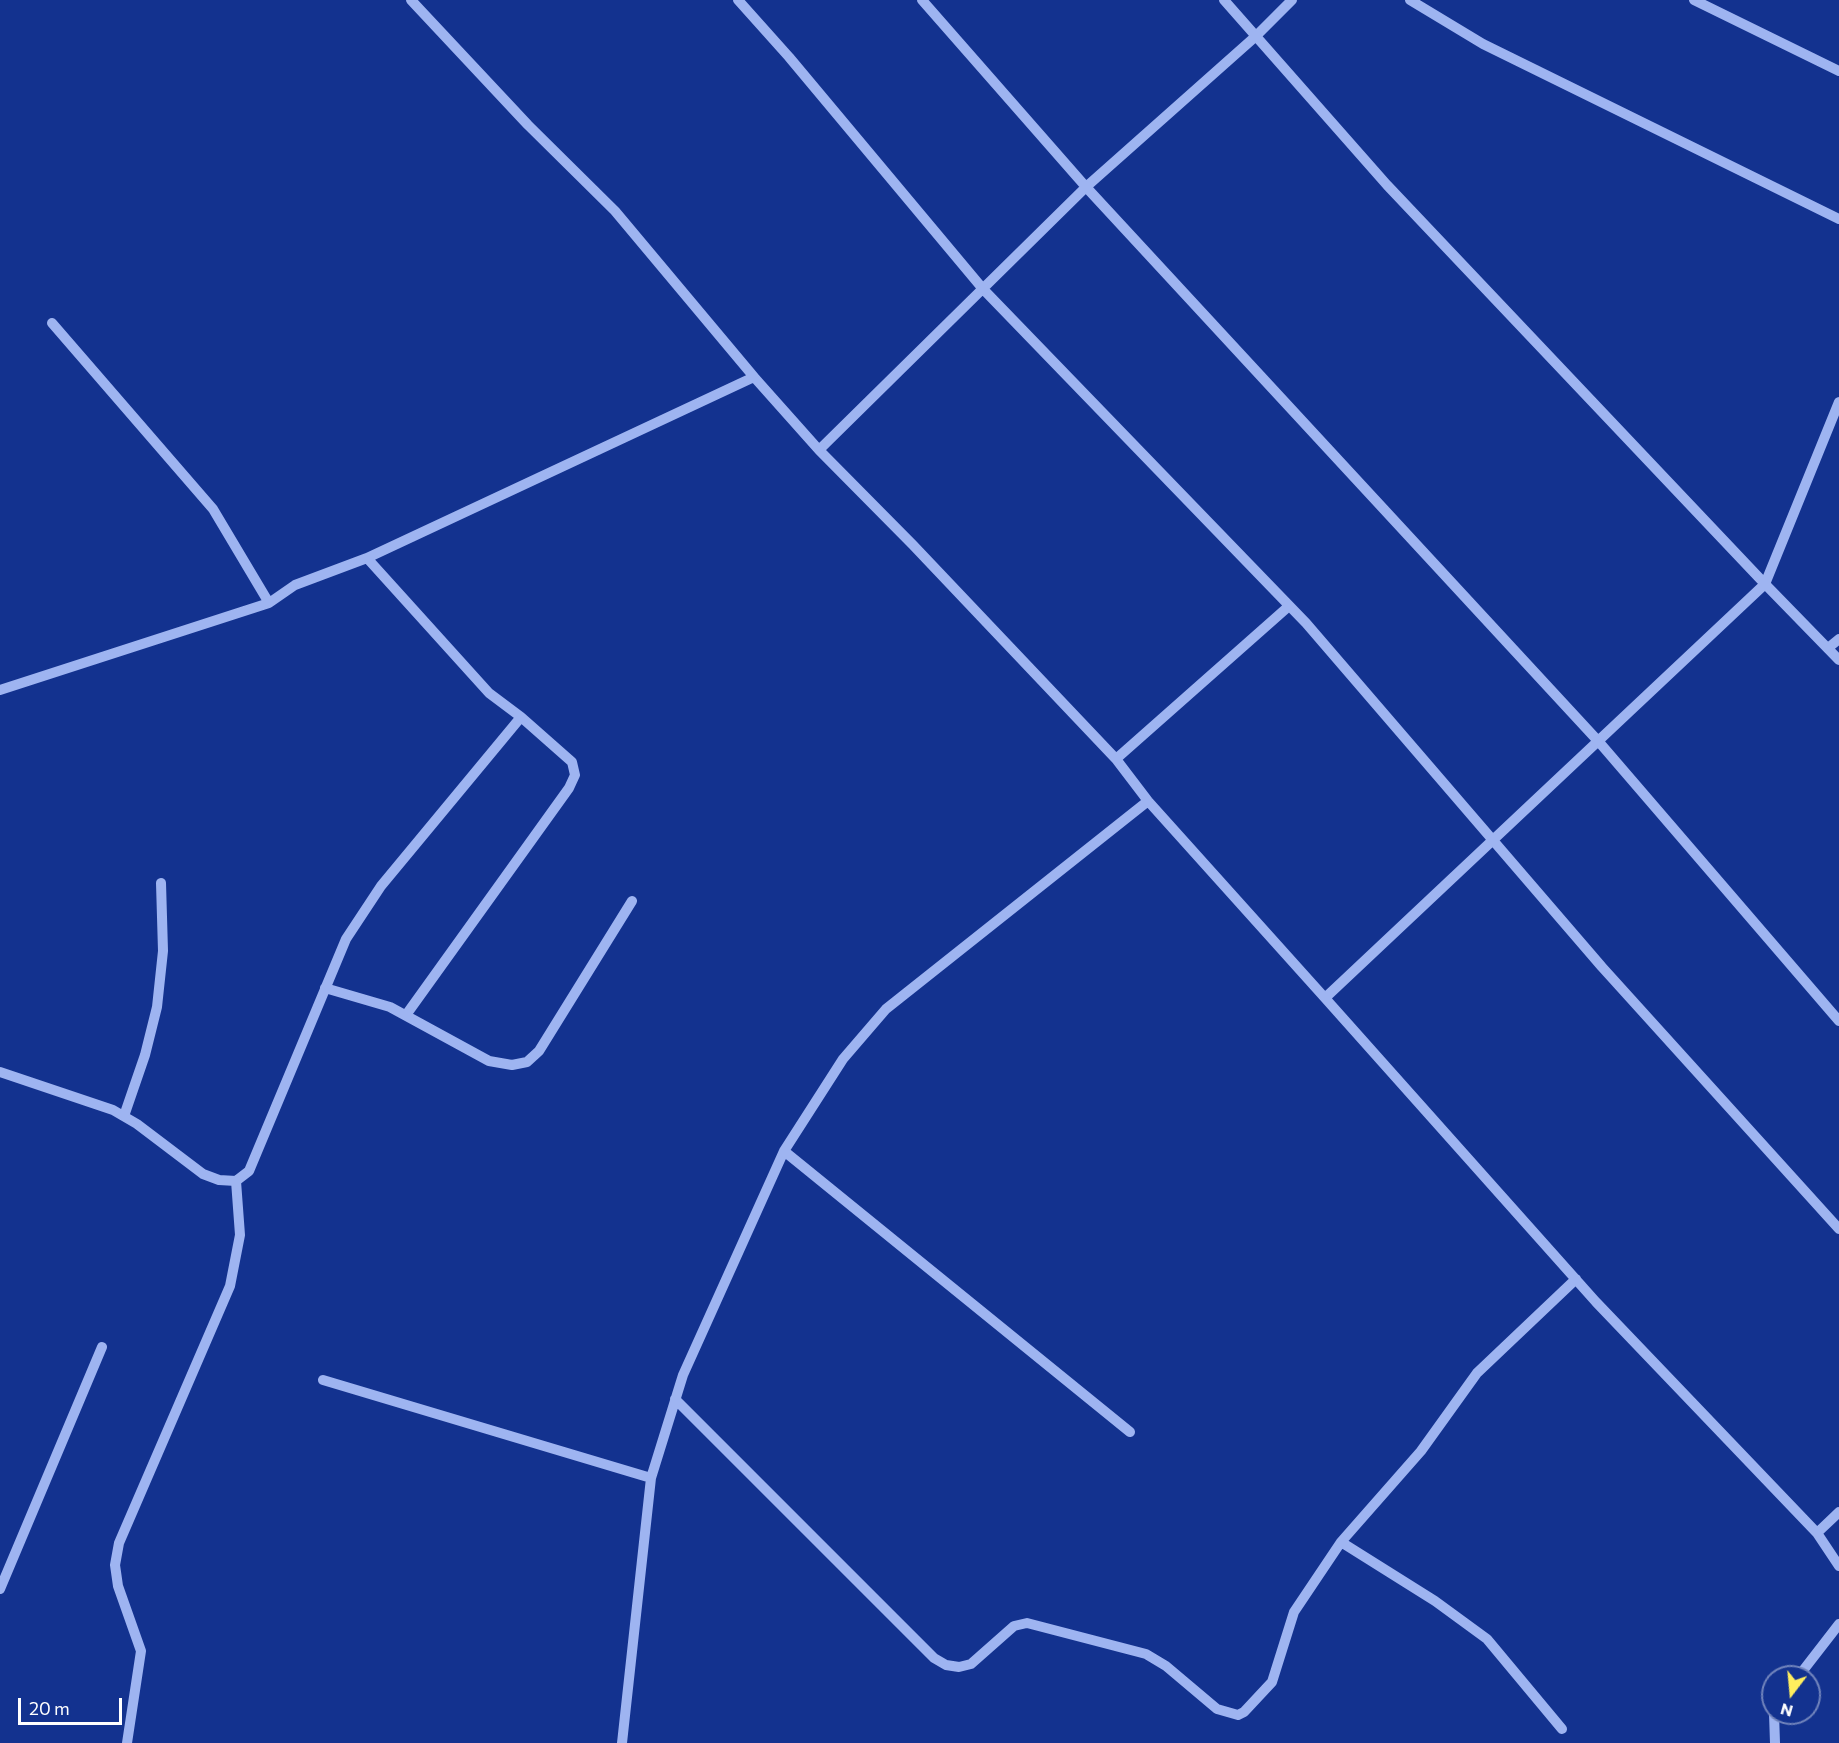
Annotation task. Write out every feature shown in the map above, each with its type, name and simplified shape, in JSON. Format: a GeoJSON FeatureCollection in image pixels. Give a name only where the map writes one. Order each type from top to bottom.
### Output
{"type":"FeatureCollection","features":[{"type":"Feature","properties":{"kind":"street"},"geometry":{"type":"LineString","coordinates":[[411,0],[528,125],[615,211],[754,377],[819,450],[913,545],[1116,759],[1148,801],[1576,1279],[1817,1533],[1839,1566]]}},
{"type":"Feature","properties":{"kind":"street"},"geometry":{"type":"LineString","coordinates":[[738,0],[789,57],[983,289],[1289,606],[1493,841],[1839,1229]]}},
{"type":"Feature","properties":{"kind":"street"},"geometry":{"type":"LineString","coordinates":[[922,0],[1086,187],[1599,742],[1839,1021]]}},
{"type":"Feature","properties":{"kind":"street"},"geometry":{"type":"LineString","coordinates":[[1224,0],[1387,185],[1839,660]]}},
{"type":"Feature","properties":{"kind":"street"},"geometry":{"type":"LineString","coordinates":[[819,450],[1086,187],[1256,36],[1292,0]]}},
{"type":"Feature","properties":{"kind":"street"},"geometry":{"type":"LineString","coordinates":[[1410,0],[1483,44],[1839,219]]}},
{"type":"Feature","properties":{"kind":"street"},"geometry":{"type":"LineString","coordinates":[[1694,0],[1839,71]]}},
{"type":"Feature","properties":{"kind":"street"},"geometry":{"type":"LineString","coordinates":[[52,323],[213,509],[269,603]]}},
{"type":"Feature","properties":{"kind":"street"},"geometry":{"type":"LineString","coordinates":[[0,690],[269,603],[296,585],[367,558],[754,377]]}},
{"type":"Feature","properties":{"kind":"street"},"geometry":{"type":"LineString","coordinates":[[1325,998],[1765,584],[1839,402]]}},
{"type":"Feature","properties":{"kind":"street"},"geometry":{"type":"LineString","coordinates":[[367,558],[489,693],[521,717],[572,762],[575,775],[569,788],[406,1016]]}},
{"type":"Feature","properties":{"kind":"street"},"geometry":{"type":"LineString","coordinates":[[1116,759],[1289,606]]}},
{"type":"Feature","properties":{"kind":"street"},"geometry":{"type":"LineString","coordinates":[[1828,648],[1839,639]]}},
{"type":"Feature","properties":{"kind":"street"},"geometry":{"type":"LineString","coordinates":[[0,1072],[87,1100],[124,1116],[203,1174],[219,1180],[236,1181],[249,1171],[346,939],[381,886],[521,717]]}},
{"type":"Feature","properties":{"kind":"street"},"geometry":{"type":"LineString","coordinates":[[622,1743],[651,1478],[682,1376],[784,1151],[843,1059],[886,1009],[1148,801]]}},
{"type":"Feature","properties":{"kind":"street"},"geometry":{"type":"LineString","coordinates":[[124,1116],[145,1055],[157,1007],[164,951],[161,883]]}},
{"type":"Feature","properties":{"kind":"street"},"geometry":{"type":"LineString","coordinates":[[325,988],[369,999],[406,1016],[489,1061],[512,1065],[527,1062],[539,1051],[632,901]]}},
{"type":"Feature","properties":{"kind":"street"},"geometry":{"type":"LineString","coordinates":[[784,1151],[1130,1432]]}},
{"type":"Feature","properties":{"kind":"street"},"geometry":{"type":"LineString","coordinates":[[127,1743],[141,1651],[118,1586],[115,1565],[119,1543],[230,1286],[240,1235],[236,1181]]}},
{"type":"Feature","properties":{"kind":"street"},"geometry":{"type":"LineString","coordinates":[[675,1399],[934,1658],[946,1665],[959,1667],[971,1664],[1014,1626],[1027,1623],[1146,1654],[1166,1666],[1217,1708],[1238,1715],[1244,1712],[1272,1682],[1294,1612],[1341,1542],[1421,1451],[1477,1373],[1576,1279]]}},
{"type":"Feature","properties":{"kind":"street"},"geometry":{"type":"LineString","coordinates":[[0,1589],[102,1347]]}},
{"type":"Feature","properties":{"kind":"street"},"geometry":{"type":"LineString","coordinates":[[323,1380],[651,1478]]}},
{"type":"Feature","properties":{"kind":"street"},"geometry":{"type":"LineString","coordinates":[[1817,1533],[1839,1512]]}},
{"type":"Feature","properties":{"kind":"street"},"geometry":{"type":"LineString","coordinates":[[1341,1542],[1435,1601],[1487,1640],[1562,1729]]}},
{"type":"Feature","properties":{"kind":"street"},"geometry":{"type":"LineString","coordinates":[[1807,1665],[1839,1624]]}},
{"type":"Feature","properties":{"kind":"street"},"geometry":{"type":"LineString","coordinates":[[1775,1725],[1776,1743]]}}]}
